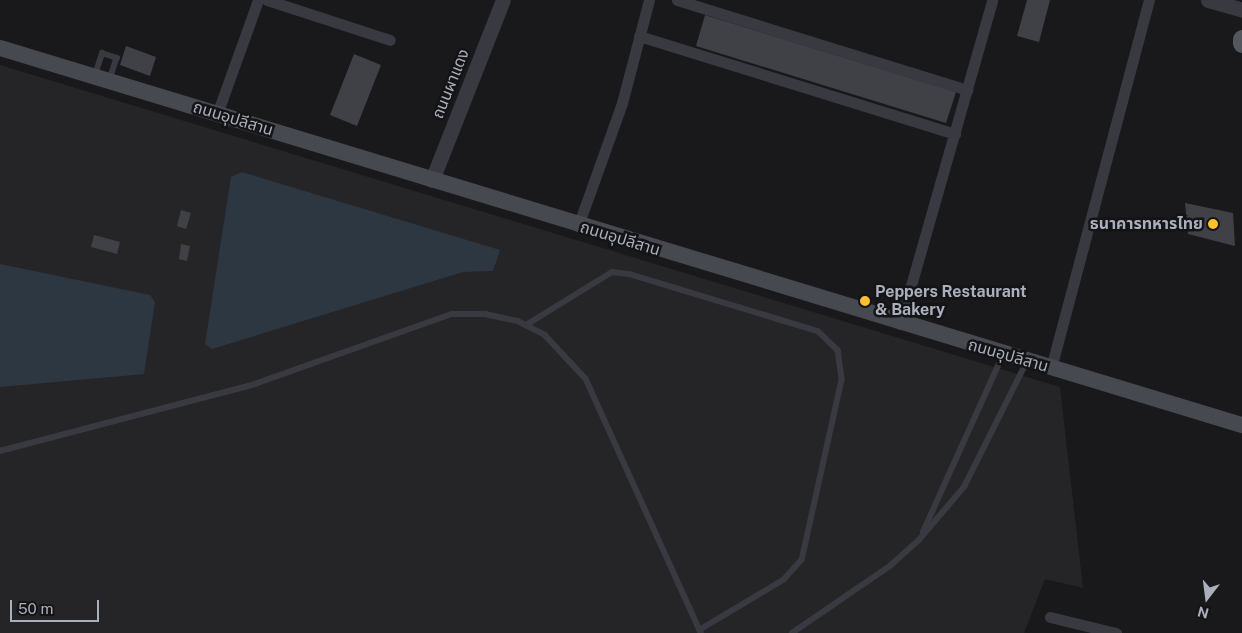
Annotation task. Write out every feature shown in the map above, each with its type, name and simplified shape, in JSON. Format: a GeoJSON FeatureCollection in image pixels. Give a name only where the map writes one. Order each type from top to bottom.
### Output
{"type":"FeatureCollection","features":[{"type":"Feature","properties":{"kind":"main road","name":"ถนนอุปลีสาน"},"geometry":{"type":"LineString","coordinates":[[0,48],[900,324],[1242,425]]}},
{"type":"Feature","properties":{"kind":"street"},"geometry":{"type":"LineString","coordinates":[[217,114],[258,0]]}},
{"type":"Feature","properties":{"kind":"street"},"geometry":{"type":"LineString","coordinates":[[267,0],[390,40]]}},
{"type":"Feature","properties":{"kind":"street","name":"ถนนผาแดง"},"geometry":{"type":"LineString","coordinates":[[432,180],[503,0]]}},
{"type":"Feature","properties":{"kind":"street"},"geometry":{"type":"LineString","coordinates":[[578,226],[622,103],[648,0]]}},
{"type":"Feature","properties":{"kind":"street"},"geometry":{"type":"LineString","coordinates":[[677,0],[967,90]]}},
{"type":"Feature","properties":{"kind":"street"},"geometry":{"type":"LineString","coordinates":[[900,324],[992,0]]}},
{"type":"Feature","properties":{"kind":"street"},"geometry":{"type":"LineString","coordinates":[[1051,368],[1149,0]]}},
{"type":"Feature","properties":{"kind":"street"},"geometry":{"type":"LineString","coordinates":[[1208,0],[1242,10]]}},
{"type":"Feature","properties":{"kind":"street"},"geometry":{"type":"LineString","coordinates":[[639,36],[954,134]]}},
{"type":"Feature","properties":{"kind":"street"},"geometry":{"type":"LineString","coordinates":[[1050,617],[1116,633]]}},
{"type":"Feature","properties":{"kind":"lane"},"geometry":{"type":"LineString","coordinates":[[0,451],[255,384],[452,314],[485,314],[526,325],[545,335],[586,379],[700,632],[784,580],[802,560],[842,380],[838,350],[818,331],[630,274],[612,272],[526,325]]}},
{"type":"Feature","properties":{"kind":"lane"},"geometry":{"type":"LineString","coordinates":[[919,540],[1004,355]]}},
{"type":"Feature","properties":{"kind":"lane"},"geometry":{"type":"LineString","coordinates":[[792,633],[890,566],[919,540],[964,487],[1027,361]]}},
{"type":"Feature","properties":{"kind":"shaded area"},"geometry":{"type":"Polygon","coordinates":[[[0,65],[1060,387],[1083,588],[1045,579],[1024,633],[0,633],[0,65]]]}},
{"type":"Feature","properties":{"kind":"shaded area"},"geometry":{"type":"Polygon","coordinates":[[[242,172],[500,250],[493,271],[463,272],[212,349],[205,344],[231,177],[242,172]]]}},
{"type":"Feature","properties":{"kind":"shaded area"},"geometry":{"type":"Polygon","coordinates":[[[0,264],[150,295],[155,302],[144,374],[0,387],[0,264]]]}},
{"type":"Feature","properties":{"kind":"building"},"geometry":{"type":"Polygon","coordinates":[[[1027,0],[1050,0],[1039,42],[1017,36],[1027,0]]]}},
{"type":"Feature","properties":{"kind":"building"},"geometry":{"type":"Polygon","coordinates":[[[705,15],[956,92],[946,123],[696,46],[705,15]]]}},
{"type":"Feature","properties":{"kind":"building"},"geometry":{"type":"Polygon","coordinates":[[[126,46],[156,57],[150,76],[120,65],[126,46]]]}},
{"type":"Feature","properties":{"kind":"building"},"geometry":{"type":"Polygon","coordinates":[[[354,54],[381,65],[357,126],[330,115],[354,54]]]}},
{"type":"Feature","properties":{"kind":"building"},"geometry":{"type":"Polygon","coordinates":[[[1185,203],[1233,213],[1235,246],[1188,234],[1185,203]]]}},
{"type":"Feature","properties":{"kind":"building"},"geometry":{"type":"Polygon","coordinates":[[[181,210],[191,213],[186,229],[177,226],[181,210]]]}},
{"type":"Feature","properties":{"kind":"building"},"geometry":{"type":"Polygon","coordinates":[[[94,235],[120,242],[117,254],[91,247],[94,235]]]}},
{"type":"Feature","properties":{"kind":"building"},"geometry":{"type":"Polygon","coordinates":[[[181,244],[190,246],[187,261],[179,259],[181,244]]]}},
{"type":"Feature","properties":{"kind":"place","name":"ธนาคารทหารไทย"},"geometry":{"type":"Point","coordinates":[1213,224]}},
{"type":"Feature","properties":{"kind":"place","name":"Peppers Restaurant & Bakery"},"geometry":{"type":"Point","coordinates":[865,301]}}]}
